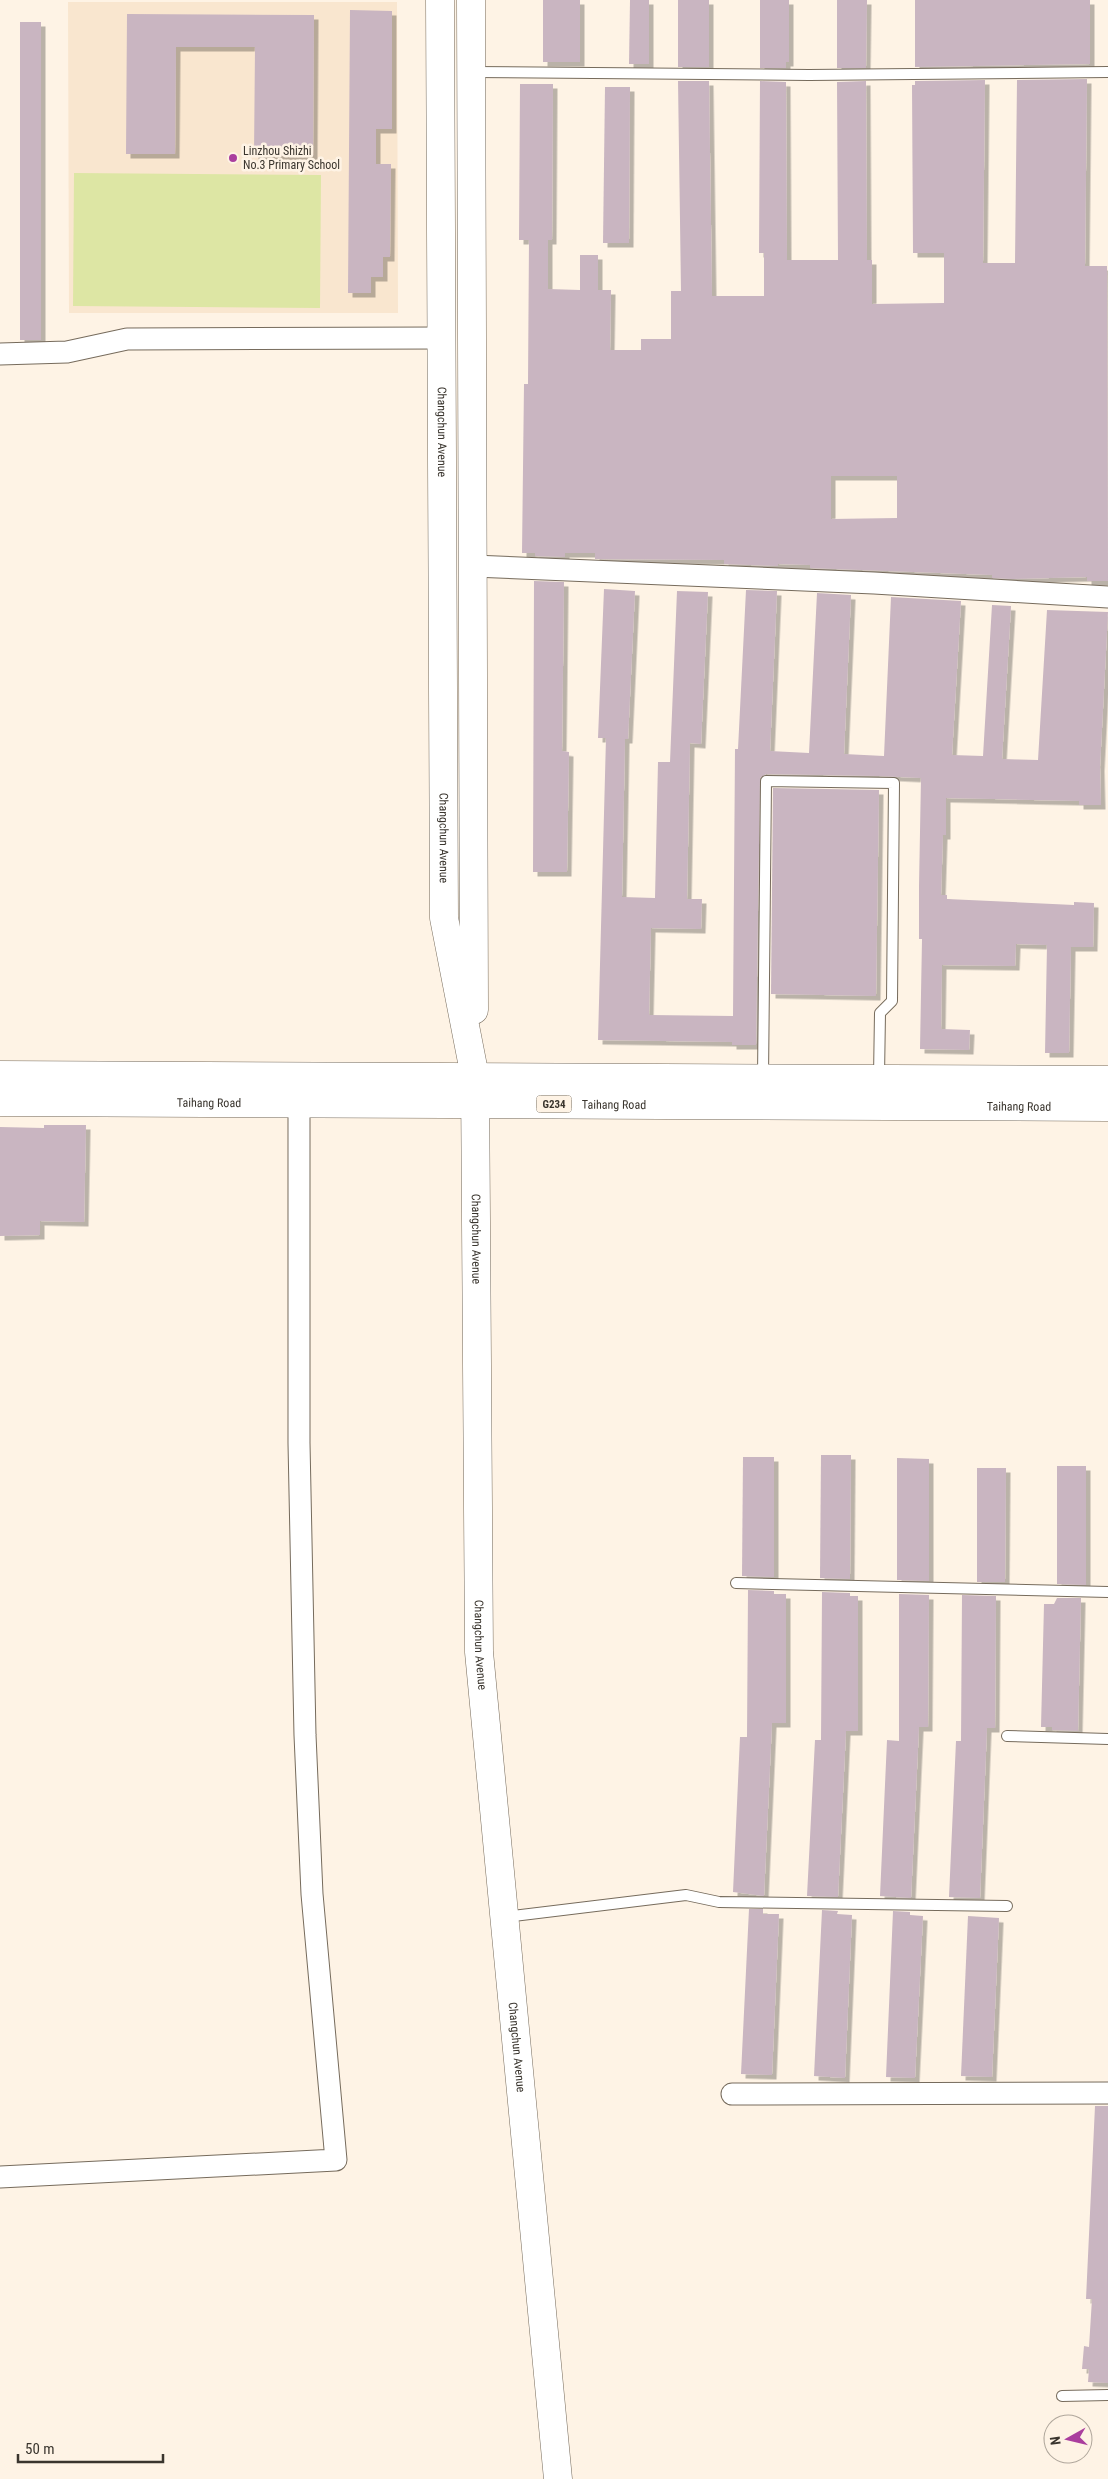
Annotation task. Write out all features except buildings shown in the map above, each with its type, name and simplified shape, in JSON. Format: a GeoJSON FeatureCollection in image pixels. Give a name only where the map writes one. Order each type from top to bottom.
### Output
{"type":"FeatureCollection","features":[{"type":"Feature","properties":{"kind":"main road","name":"Changchun Avenue"},"geometry":{"type":"LineString","coordinates":[[440,0],[444,918],[474,1077],[479,1652],[558,2479]]}},
{"type":"Feature","properties":{"kind":"main road"},"geometry":{"type":"LineString","coordinates":[[470,0],[474,1077]]}},
{"type":"Feature","properties":{"kind":"main road","name":"G234"},"geometry":{"type":"LineString","coordinates":[[0,1075],[1108,1080]]}},
{"type":"Feature","properties":{"kind":"main road","name":"Taihang Road"},"geometry":{"type":"LineString","coordinates":[[0,1102],[1108,1107]]}},
{"type":"Feature","properties":{"kind":"street"},"geometry":{"type":"LineString","coordinates":[[0,354],[67,352],[127,339],[442,338]]}},
{"type":"Feature","properties":{"kind":"street"},"geometry":{"type":"LineString","coordinates":[[473,566],[874,583],[1108,597]]}},
{"type":"Feature","properties":{"kind":"street"},"geometry":{"type":"LineString","coordinates":[[0,2177],[336,2160],[312,1894],[305,1735],[299,1443],[299,1103]]}},
{"type":"Feature","properties":{"kind":"street"},"geometry":{"type":"LineString","coordinates":[[732,2094],[1108,2094]]}},
{"type":"Feature","properties":{"kind":"lane"},"geometry":{"type":"LineString","coordinates":[[471,72],[799,75],[1108,72]]}},
{"type":"Feature","properties":{"kind":"lane"},"geometry":{"type":"LineString","coordinates":[[763,1078],[766,781],[894,783],[892,1001],[880,1013],[879,1079]]}},
{"type":"Feature","properties":{"kind":"lane"},"geometry":{"type":"LineString","coordinates":[[736,1583],[1108,1592]]}},
{"type":"Feature","properties":{"kind":"lane"},"geometry":{"type":"LineString","coordinates":[[1007,1736],[1108,1739]]}},
{"type":"Feature","properties":{"kind":"lane"},"geometry":{"type":"LineString","coordinates":[[504,1917],[686,1895],[719,1902],[1007,1906]]}},
{"type":"Feature","properties":{"kind":"lane"},"geometry":{"type":"LineString","coordinates":[[1062,2396],[1108,2396]]}},
{"type":"Feature","properties":{"kind":"shaded area","name":"Linzhou Shizhi No.3 Primary School"},"geometry":{"type":"Polygon","coordinates":[[[68,2],[397,2],[398,313],[69,313],[68,2]]]}},
{"type":"Feature","properties":{"kind":"green space"},"geometry":{"type":"Polygon","coordinates":[[[74,173],[321,175],[320,308],[73,306],[74,173]]]}},
{"type":"Feature","properties":{"kind":"place","name":"Linzhou Shizhi No.3 Primary School"},"geometry":{"type":"Point","coordinates":[233,158]}}]}
